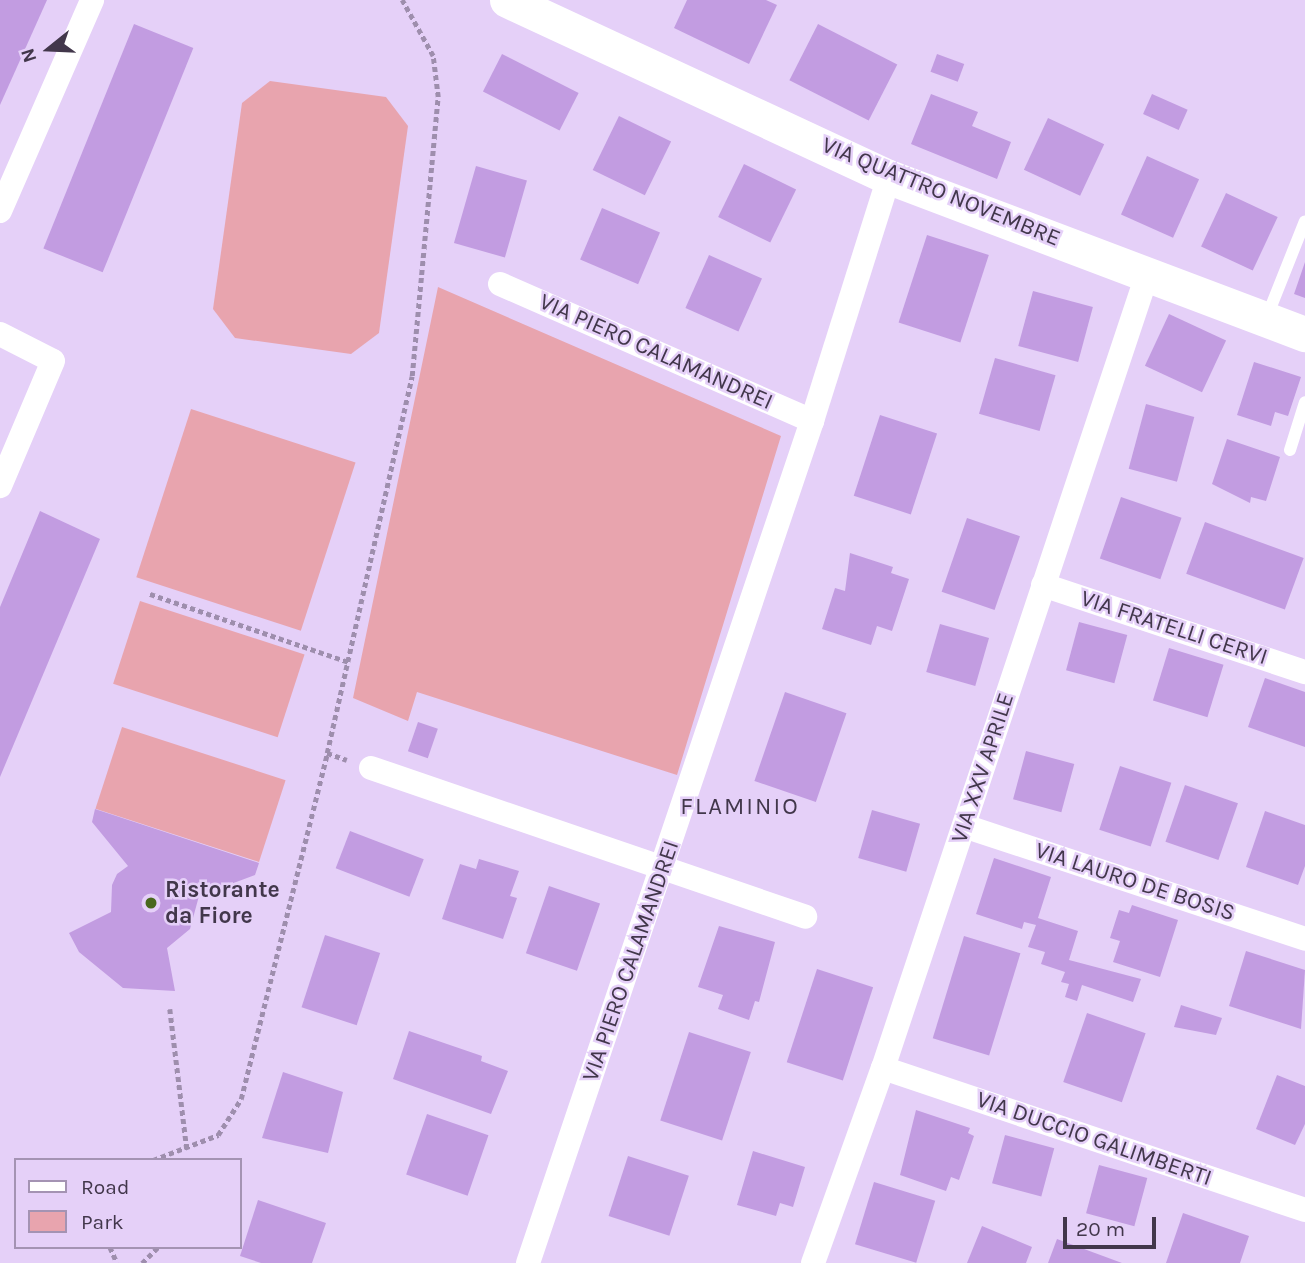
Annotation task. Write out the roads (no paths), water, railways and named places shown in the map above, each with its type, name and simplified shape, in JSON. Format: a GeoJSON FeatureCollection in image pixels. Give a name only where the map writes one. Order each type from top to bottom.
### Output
{"type":"FeatureCollection","features":[{"type":"Feature","properties":{"kind":"street"},"geometry":{"type":"LineString","coordinates":[[0,211],[92,0]]}},
{"type":"Feature","properties":{"kind":"street","name":"VIA QUATTRO NOVEMBRE"},"geometry":{"type":"LineString","coordinates":[[507,0],[889,177],[1148,272],[1305,334]]}},
{"type":"Feature","properties":{"kind":"street","name":"VIA PIERO CALAMANDREI"},"geometry":{"type":"LineString","coordinates":[[528,1263],[812,421],[889,177]]}},
{"type":"Feature","properties":{"kind":"street","name":"VIA XXV APRILE"},"geometry":{"type":"LineString","coordinates":[[813,1263],[883,1068],[1148,272]]}},
{"type":"Feature","properties":{"kind":"street","name":"VIA PIERO CALAMANDREI"},"geometry":{"type":"LineString","coordinates":[[500,284],[812,421]]}},
{"type":"Feature","properties":{"kind":"street"},"geometry":{"type":"LineString","coordinates":[[0,334],[53,361],[0,486]]}},
{"type":"Feature","properties":{"kind":"street","name":"VIA FRATELLI CERVI"},"geometry":{"type":"LineString","coordinates":[[1043,585],[1305,672]]}},
{"type":"Feature","properties":{"kind":"street"},"geometry":{"type":"LineString","coordinates":[[371,768],[804,917]]}},
{"type":"Feature","properties":{"kind":"street","name":"VIA LAURO DE BOSIS"},"geometry":{"type":"LineString","coordinates":[[964,825],[1305,939]]}},
{"type":"Feature","properties":{"kind":"street","name":"VIA DUCCIO GALIMBERTI"},"geometry":{"type":"LineString","coordinates":[[883,1068],[1305,1210]]}},
{"type":"Feature","properties":{"kind":"lane"},"geometry":{"type":"LineString","coordinates":[[1266,319],[1305,221]]}},
{"type":"Feature","properties":{"kind":"lane"},"geometry":{"type":"LineString","coordinates":[[1290,450],[1305,402]]}},
{"type":"Feature","properties":{"kind":"place","name":"Ristorante da Fiore"},"geometry":{"type":"Point","coordinates":[151,903]}},
{"type":"Feature","properties":{"kind":"district","name":"FLAMINIO"},"geometry":{"type":"Point","coordinates":[740,807]}}]}
